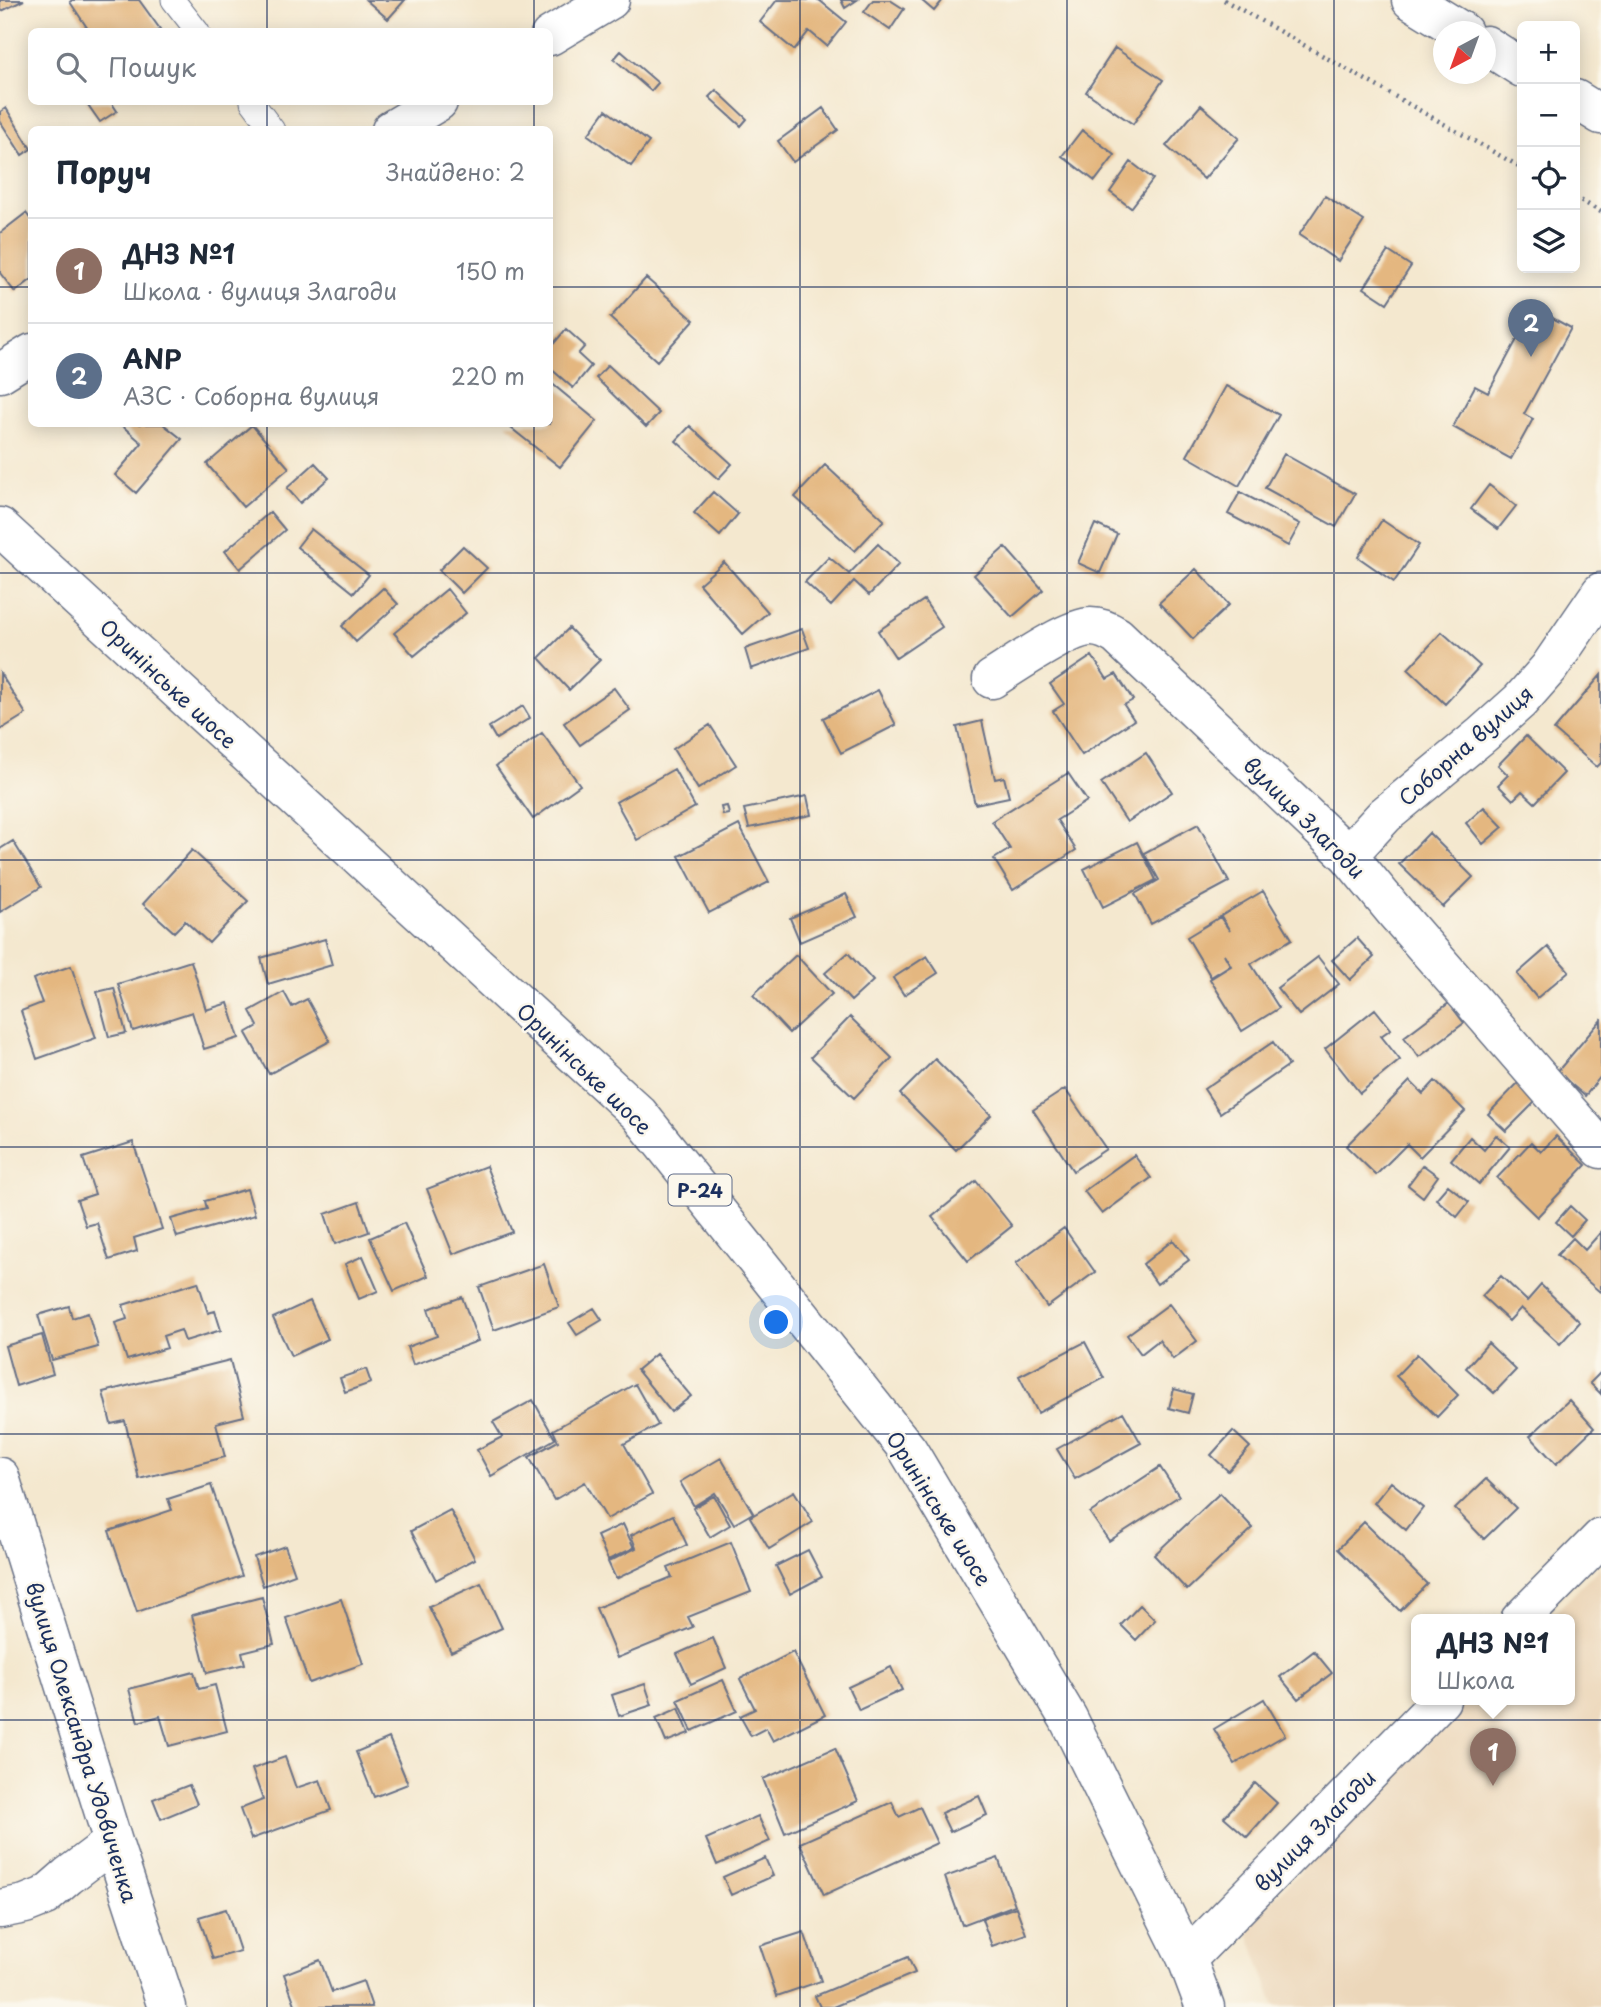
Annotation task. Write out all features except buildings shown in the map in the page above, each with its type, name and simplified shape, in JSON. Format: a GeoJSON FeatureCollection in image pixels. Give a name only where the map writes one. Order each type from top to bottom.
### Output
{"type":"FeatureCollection","features":[{"type":"Feature","properties":{"kind":"street"},"geometry":{"type":"LineString","coordinates":[[553,34],[610,0]]}},
{"type":"Feature","properties":{"kind":"street"},"geometry":{"type":"LineString","coordinates":[[1411,0],[1445,21]]}},
{"type":"Feature","properties":{"kind":"street"},"geometry":{"type":"LineString","coordinates":[[1496,51],[1517,65]]}},
{"type":"Feature","properties":{"kind":"street"},"geometry":{"type":"LineString","coordinates":[[1580,102],[1601,115]]}},
{"type":"Feature","properties":{"kind":"street"},"geometry":{"type":"LineString","coordinates":[[398,126],[433,105]]}},
{"type":"Feature","properties":{"kind":"street"},"geometry":{"type":"LineString","coordinates":[[0,373],[28,356]]}},
{"type":"Feature","properties":{"kind":"street","name":"Оринінське шосе"},"geometry":{"type":"LineString","coordinates":[[0,527],[639,1114],[908,1450],[1068,1718],[1187,1959],[1205,2007]]}},
{"type":"Feature","properties":{"kind":"street","name":"Соборна вулиця"},"geometry":{"type":"LineString","coordinates":[[1348,855],[1385,815],[1520,701],[1549,668],[1588,641],[1601,592]]}},
{"type":"Feature","properties":{"kind":"street","name":"вулиця Злагоди"},"geometry":{"type":"LineString","coordinates":[[992,679],[1072,630],[1090,626],[1105,629],[1117,636],[1348,855],[1601,1149]]}},
{"type":"Feature","properties":{"kind":"street","name":"вулиця Олександра Удовиченка"},"geometry":{"type":"LineString","coordinates":[[0,1477],[167,2007]]}},
{"type":"Feature","properties":{"kind":"street"},"geometry":{"type":"LineString","coordinates":[[1526,1614],[1601,1538]]}},
{"type":"Feature","properties":{"kind":"street","name":"вулиця Злагоди"},"geometry":{"type":"LineString","coordinates":[[1187,1959],[1436,1705]]}},
{"type":"Feature","properties":{"kind":"street"},"geometry":{"type":"LineString","coordinates":[[0,1909],[25,1904],[45,1896],[113,1842]]}},
{"type":"Feature","properties":{"kind":"lane"},"geometry":{"type":"LineString","coordinates":[[173,0],[195,28]]}},
{"type":"Feature","properties":{"kind":"lane"},"geometry":{"type":"LineString","coordinates":[[254,105],[270,126]]}},
{"type":"Feature","properties":{"kind":"path"},"geometry":{"type":"LineString","coordinates":[[1224,0],[1517,165]]}},
{"type":"Feature","properties":{"kind":"path"},"geometry":{"type":"LineString","coordinates":[[1580,200],[1601,212]]}},
{"type":"Feature","properties":{"kind":"shaded area"},"geometry":{"type":"Polygon","coordinates":[[[1601,1566],[1601,2007],[1275,2007],[1246,1927],[1464,1705],[1575,1705],[1575,1614],[1554,1614],[1601,1566]]]}},
{"type":"Feature","properties":{"kind":"place","name":"ANP"},"geometry":{"type":"Point","coordinates":[1531,357]}},
{"type":"Feature","properties":{"kind":"place","name":"ДНЗ №1"},"geometry":{"type":"Point","coordinates":[1493,1786]}}]}
